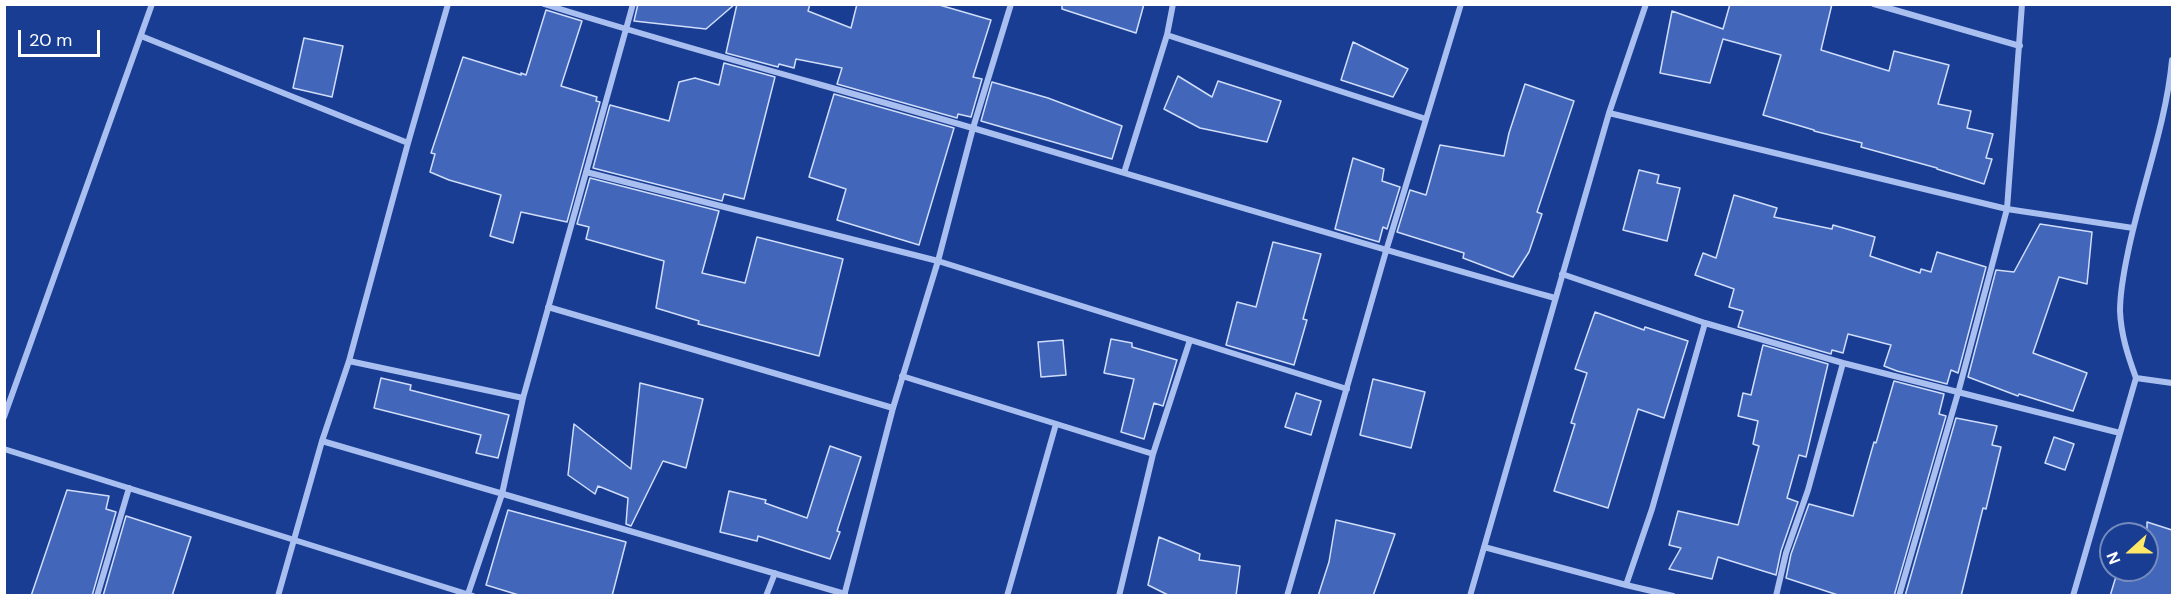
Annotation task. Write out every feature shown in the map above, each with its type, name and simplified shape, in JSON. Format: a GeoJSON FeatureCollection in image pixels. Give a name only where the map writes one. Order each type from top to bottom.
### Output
{"type":"FeatureCollection","features":[{"type":"Feature","properties":{"kind":"street"},"geometry":{"type":"LineString","coordinates":[[4,417],[152,4]]}},
{"type":"Feature","properties":{"kind":"street"},"geometry":{"type":"LineString","coordinates":[[278,596],[322,441],[350,361],[448,4]]}},
{"type":"Feature","properties":{"kind":"street"},"geometry":{"type":"LineString","coordinates":[[544,4],[626,30],[973,128],[1386,251],[1555,298]]}},
{"type":"Feature","properties":{"kind":"street"},"geometry":{"type":"LineString","coordinates":[[4,449],[471,595],[502,494],[522,398],[633,4]]}},
{"type":"Feature","properties":{"kind":"street"},"geometry":{"type":"LineString","coordinates":[[322,441],[844,595],[892,408],[938,261],[973,128],[1011,4]]}},
{"type":"Feature","properties":{"kind":"street"},"geometry":{"type":"LineString","coordinates":[[1124,173],[1167,35],[1173,4]]}},
{"type":"Feature","properties":{"kind":"street"},"geometry":{"type":"LineString","coordinates":[[1287,596],[1386,251],[1461,4]]}},
{"type":"Feature","properties":{"kind":"street"},"geometry":{"type":"LineString","coordinates":[[1470,596],[1609,113],[1646,4]]}},
{"type":"Feature","properties":{"kind":"street"},"geometry":{"type":"LineString","coordinates":[[1874,4],[2020,46]]}},
{"type":"Feature","properties":{"kind":"street"},"geometry":{"type":"LineString","coordinates":[[1899,596],[1958,393],[2007,209],[2022,4]]}},
{"type":"Feature","properties":{"kind":"street"},"geometry":{"type":"LineString","coordinates":[[1167,35],[1426,119]]}},
{"type":"Feature","properties":{"kind":"street"},"geometry":{"type":"LineString","coordinates":[[141,36],[408,143]]}},
{"type":"Feature","properties":{"kind":"street"},"geometry":{"type":"LineString","coordinates":[[2073,596],[2136,378],[2124,345],[2120,310],[2122,282],[2133,228],[2165,110],[2172,60]]}},
{"type":"Feature","properties":{"kind":"street"},"geometry":{"type":"LineString","coordinates":[[1609,113],[2007,209],[2133,228]]}},
{"type":"Feature","properties":{"kind":"street"},"geometry":{"type":"LineString","coordinates":[[586,172],[938,261],[1347,389]]}},
{"type":"Feature","properties":{"kind":"street"},"geometry":{"type":"LineString","coordinates":[[1562,274],[1705,323],[1843,363],[2120,433]]}},
{"type":"Feature","properties":{"kind":"street"},"geometry":{"type":"LineString","coordinates":[[548,307],[892,408]]}},
{"type":"Feature","properties":{"kind":"street"},"geometry":{"type":"LineString","coordinates":[[1626,585],[1652,509],[1705,323]]}},
{"type":"Feature","properties":{"kind":"street"},"geometry":{"type":"LineString","coordinates":[[1120,595],[1153,454],[1190,340]]}},
{"type":"Feature","properties":{"kind":"street"},"geometry":{"type":"LineString","coordinates":[[350,361],[522,398]]}},
{"type":"Feature","properties":{"kind":"street"},"geometry":{"type":"LineString","coordinates":[[1776,596],[1786,553],[1808,489],[1843,363]]}},
{"type":"Feature","properties":{"kind":"street"},"geometry":{"type":"LineString","coordinates":[[902,376],[1153,454]]}},
{"type":"Feature","properties":{"kind":"street"},"geometry":{"type":"LineString","coordinates":[[2136,378],[2172,383]]}},
{"type":"Feature","properties":{"kind":"street"},"geometry":{"type":"LineString","coordinates":[[1007,596],[1056,424]]}},
{"type":"Feature","properties":{"kind":"street"},"geometry":{"type":"LineString","coordinates":[[97,596],[129,488]]}},
{"type":"Feature","properties":{"kind":"street"},"geometry":{"type":"LineString","coordinates":[[1484,547],[1673,596]]}},
{"type":"Feature","properties":{"kind":"street"},"geometry":{"type":"LineString","coordinates":[[766,596],[775,573]]}},
{"type":"Feature","properties":{"kind":"building"},"geometry":{"type":"Polygon","coordinates":[[[638,4],[735,4],[706,29],[634,21],[638,4]]]}},
{"type":"Feature","properties":{"kind":"building"},"geometry":{"type":"Polygon","coordinates":[[[737,4],[810,4],[808,11],[851,28],[857,4],[936,4],[991,20],[973,77],[982,79],[971,117],[958,114],[957,118],[837,84],[842,68],[796,59],[794,68],[779,64],[778,67],[726,53],[737,4]]]}},
{"type":"Feature","properties":{"kind":"building"},"geometry":{"type":"Polygon","coordinates":[[[1062,4],[1144,4],[1136,33],[1062,9],[1062,4]]]}},
{"type":"Feature","properties":{"kind":"building"},"geometry":{"type":"Polygon","coordinates":[[[1730,4],[1832,4],[1821,50],[1889,71],[1894,51],[1949,65],[1938,104],[1971,111],[1967,128],[1993,134],[1986,158],[1992,159],[1984,184],[1861,147],[1862,143],[1763,115],[1781,55],[1723,39],[1710,83],[1660,73],[1672,11],[1723,29],[1730,4]]]}},
{"type":"Feature","properties":{"kind":"building"},"geometry":{"type":"Polygon","coordinates":[[[546,10],[582,21],[561,86],[597,97],[596,101],[600,102],[567,222],[521,212],[513,243],[490,236],[501,195],[430,172],[435,154],[431,153],[463,57],[526,75],[546,10]]]}},
{"type":"Feature","properties":{"kind":"building"},"geometry":{"type":"Polygon","coordinates":[[[304,38],[343,46],[332,97],[293,88],[304,38]]]}},
{"type":"Feature","properties":{"kind":"building"},"geometry":{"type":"Polygon","coordinates":[[[1353,42],[1408,69],[1393,97],[1341,80],[1353,42]]]}},
{"type":"Feature","properties":{"kind":"building"},"geometry":{"type":"Polygon","coordinates":[[[724,63],[775,77],[744,199],[724,194],[722,201],[593,168],[610,105],[669,121],[679,82],[695,78],[719,85],[724,63]]]}},
{"type":"Feature","properties":{"kind":"building"},"geometry":{"type":"Polygon","coordinates":[[[1178,76],[1212,97],[1218,81],[1281,101],[1267,142],[1200,128],[1164,109],[1178,76]]]}},
{"type":"Feature","properties":{"kind":"building"},"geometry":{"type":"Polygon","coordinates":[[[992,82],[1048,98],[1122,126],[1112,159],[981,121],[992,82]]]}},
{"type":"Feature","properties":{"kind":"building"},"geometry":{"type":"Polygon","coordinates":[[[1525,84],[1574,101],[1537,212],[1542,214],[1529,252],[1513,277],[1463,258],[1464,253],[1397,232],[1410,190],[1426,195],[1440,145],[1504,156],[1525,84]]]}},
{"type":"Feature","properties":{"kind":"building"},"geometry":{"type":"Polygon","coordinates":[[[834,94],[954,128],[919,245],[837,220],[846,189],[809,177],[834,94]]]}},
{"type":"Feature","properties":{"kind":"building"},"geometry":{"type":"Polygon","coordinates":[[[1353,158],[1384,169],[1382,181],[1400,187],[1387,229],[1383,227],[1379,242],[1335,229],[1353,158]]]}},
{"type":"Feature","properties":{"kind":"building"},"geometry":{"type":"Polygon","coordinates":[[[1639,170],[1659,175],[1657,183],[1680,188],[1667,241],[1623,230],[1639,170]]]}},
{"type":"Feature","properties":{"kind":"building"},"geometry":{"type":"Polygon","coordinates":[[[590,178],[719,211],[702,273],[745,283],[757,237],[843,259],[819,356],[698,324],[699,321],[656,308],[664,261],[586,239],[589,227],[577,224],[590,178]]]}},
{"type":"Feature","properties":{"kind":"building"},"geometry":{"type":"Polygon","coordinates":[[[1734,195],[1777,208],[1774,217],[1832,229],[1833,225],[1875,237],[1870,256],[1920,273],[1921,269],[1931,272],[1937,252],[1986,267],[1958,373],[1951,370],[1947,384],[1897,371],[1884,366],[1891,345],[1848,334],[1843,353],[1832,350],[1831,354],[1738,327],[1743,311],[1729,307],[1734,289],[1695,275],[1703,253],[1716,258],[1734,195]]]}},
{"type":"Feature","properties":{"kind":"building"},"geometry":{"type":"Polygon","coordinates":[[[2040,224],[2092,232],[2087,284],[2059,277],[2033,353],[2087,373],[2073,411],[2019,394],[2018,396],[1968,377],[1996,270],[2014,272],[2040,224]]]}},
{"type":"Feature","properties":{"kind":"building"},"geometry":{"type":"Polygon","coordinates":[[[1273,242],[1321,254],[1303,319],[1307,320],[1294,365],[1226,345],[1237,302],[1256,307],[1273,242]]]}},
{"type":"Feature","properties":{"kind":"building"},"geometry":{"type":"Polygon","coordinates":[[[1595,312],[1644,330],[1645,327],[1688,341],[1664,418],[1638,409],[1608,508],[1554,491],[1575,424],[1571,423],[1587,373],[1575,369],[1595,312]]]}},
{"type":"Feature","properties":{"kind":"building"},"geometry":{"type":"Polygon","coordinates":[[[1111,339],[1132,343],[1132,347],[1177,360],[1163,406],[1154,403],[1144,439],[1121,432],[1134,379],[1104,373],[1111,339]]]}},
{"type":"Feature","properties":{"kind":"building"},"geometry":{"type":"Polygon","coordinates":[[[1063,340],[1066,375],[1041,377],[1038,342],[1063,340]]]}},
{"type":"Feature","properties":{"kind":"building"},"geometry":{"type":"Polygon","coordinates":[[[1763,345],[1828,364],[1806,457],[1799,455],[1787,498],[1798,502],[1781,551],[1776,575],[1718,557],[1712,579],[1669,569],[1681,548],[1669,545],[1678,511],[1738,525],[1759,446],[1753,444],[1758,421],[1738,416],[1743,393],[1751,395],[1763,345]]]}},
{"type":"Feature","properties":{"kind":"building"},"geometry":{"type":"Polygon","coordinates":[[[381,378],[411,385],[410,390],[509,415],[498,458],[476,453],[481,435],[374,408],[381,378]]]}},
{"type":"Feature","properties":{"kind":"building"},"geometry":{"type":"Polygon","coordinates":[[[1373,379],[1425,392],[1411,448],[1360,435],[1373,379]]]}},
{"type":"Feature","properties":{"kind":"building"},"geometry":{"type":"Polygon","coordinates":[[[1894,381],[1944,394],[1939,414],[1946,416],[1894,596],[1841,596],[1786,578],[1791,554],[1809,504],[1853,516],[1894,381]]]}},
{"type":"Feature","properties":{"kind":"building"},"geometry":{"type":"Polygon","coordinates":[[[640,383],[703,399],[686,468],[663,461],[631,526],[626,524],[628,498],[598,486],[595,494],[568,475],[574,424],[631,469],[640,383]]]}},
{"type":"Feature","properties":{"kind":"building"},"geometry":{"type":"Polygon","coordinates":[[[1296,393],[1321,401],[1311,435],[1285,427],[1296,393]]]}},
{"type":"Feature","properties":{"kind":"building"},"geometry":{"type":"Polygon","coordinates":[[[1956,418],[1997,426],[1992,445],[2001,447],[1986,509],[1983,508],[1961,596],[1905,596],[1956,418]]]}},
{"type":"Feature","properties":{"kind":"building"},"geometry":{"type":"Polygon","coordinates":[[[2054,437],[2074,444],[2065,470],[2045,463],[2054,437]]]}},
{"type":"Feature","properties":{"kind":"building"},"geometry":{"type":"Polygon","coordinates":[[[830,446],[861,457],[830,559],[758,536],[757,541],[720,532],[729,491],[766,500],[765,503],[807,518],[830,446]]]}},
{"type":"Feature","properties":{"kind":"building"},"geometry":{"type":"Polygon","coordinates":[[[67,490],[109,496],[106,509],[116,512],[92,596],[31,596],[67,490]]]}},
{"type":"Feature","properties":{"kind":"building"},"geometry":{"type":"Polygon","coordinates":[[[508,510],[626,542],[612,596],[522,596],[486,585],[508,510]]]}},
{"type":"Feature","properties":{"kind":"building"},"geometry":{"type":"Polygon","coordinates":[[[126,516],[191,537],[172,596],[103,596],[126,516]]]}},
{"type":"Feature","properties":{"kind":"building"},"geometry":{"type":"Polygon","coordinates":[[[1336,520],[1395,534],[1373,596],[1318,596],[1329,562],[1336,520]]]}},
{"type":"Feature","properties":{"kind":"building"},"geometry":{"type":"Polygon","coordinates":[[[2159,526],[2172,530],[2172,596],[2110,596],[2114,582],[2159,582],[2159,526]]]}},
{"type":"Feature","properties":{"kind":"building"},"geometry":{"type":"Polygon","coordinates":[[[1159,537],[1200,554],[1199,560],[1240,566],[1236,596],[1170,596],[1148,585],[1159,537]]]}}]}
